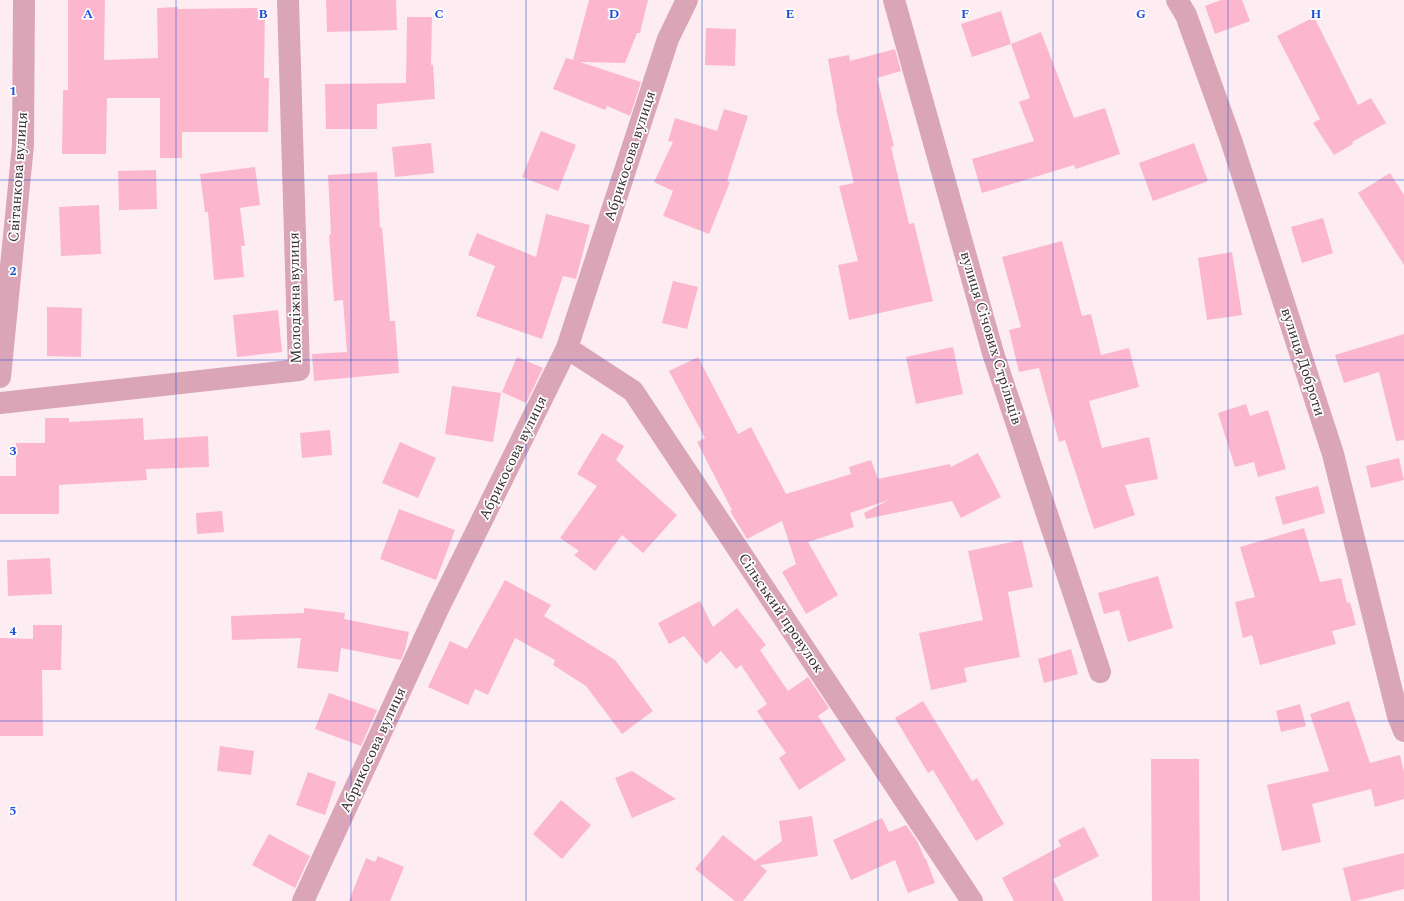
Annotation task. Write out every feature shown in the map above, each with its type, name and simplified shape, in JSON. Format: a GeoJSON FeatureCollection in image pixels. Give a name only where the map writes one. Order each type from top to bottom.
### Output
{"type":"FeatureCollection","features":[{"type":"Feature","properties":{"kind":"street","name":"Світанкова вулиця"},"geometry":{"type":"LineString","coordinates":[[0,377],[23,145],[24,0]]}},
{"type":"Feature","properties":{"kind":"street","name":"Молодіжна вулиця"},"geometry":{"type":"LineString","coordinates":[[0,403],[299,370],[288,0]]}},
{"type":"Feature","properties":{"kind":"street","name":"Абрикосова вулиця"},"geometry":{"type":"LineString","coordinates":[[303,901],[438,609],[567,348],[668,39],[687,0]]}},
{"type":"Feature","properties":{"kind":"street","name":"вулиця Січових Стрільців"},"geometry":{"type":"LineString","coordinates":[[894,0],[993,353],[1100,672]]}},
{"type":"Feature","properties":{"kind":"street","name":"вулиця Доброти"},"geometry":{"type":"LineString","coordinates":[[1177,0],[1186,16],[1231,140],[1333,454],[1398,716],[1404,731]]}},
{"type":"Feature","properties":{"kind":"street","name":"Сільський провулок"},"geometry":{"type":"LineString","coordinates":[[567,348],[633,391],[972,901]]}},
{"type":"Feature","properties":{"kind":"building"},"geometry":{"type":"Polygon","coordinates":[[[68,0],[105,0],[104,60],[158,58],[157,8],[265,8],[264,78],[269,78],[268,132],[182,132],[182,158],[160,158],[160,98],[107,98],[106,154],[62,154],[63,90],[68,90],[68,0]]]}},
{"type":"Feature","properties":{"kind":"building"},"geometry":{"type":"Polygon","coordinates":[[[326,0],[396,0],[397,30],[327,32],[326,0]]]}},
{"type":"Feature","properties":{"kind":"building"},"geometry":{"type":"Polygon","coordinates":[[[589,0],[648,0],[640,33],[637,33],[625,63],[580,62],[641,82],[630,116],[607,106],[605,110],[553,89],[566,58],[573,60],[589,0]]]}},
{"type":"Feature","properties":{"kind":"building"},"geometry":{"type":"Polygon","coordinates":[[[1221,0],[1242,0],[1250,21],[1215,34],[1205,6],[1221,0]]]}},
{"type":"Feature","properties":{"kind":"building"},"geometry":{"type":"Polygon","coordinates":[[[1001,11],[1011,44],[972,57],[961,24],[1001,11]]]}},
{"type":"Feature","properties":{"kind":"building"},"geometry":{"type":"Polygon","coordinates":[[[407,17],[432,17],[431,65],[433,65],[435,99],[377,104],[377,129],[326,129],[325,84],[406,83],[407,17]]]}},
{"type":"Feature","properties":{"kind":"building"},"geometry":{"type":"Polygon","coordinates":[[[1314,17],[1358,105],[1371,98],[1386,123],[1352,142],[1353,144],[1334,155],[1313,123],[1320,119],[1277,36],[1314,17]]]}},
{"type":"Feature","properties":{"kind":"building"},"geometry":{"type":"Polygon","coordinates":[[[706,28],[736,29],[735,66],[705,65],[706,28]]]}},
{"type":"Feature","properties":{"kind":"building"},"geometry":{"type":"Polygon","coordinates":[[[1041,32],[1074,118],[1105,108],[1120,154],[1076,169],[1074,165],[982,193],[972,159],[1034,141],[1019,102],[1030,98],[1011,44],[1041,32]]]}},
{"type":"Feature","properties":{"kind":"building"},"geometry":{"type":"Polygon","coordinates":[[[895,49],[901,71],[877,78],[894,146],[891,147],[909,224],[914,223],[933,301],[849,320],[838,265],[858,261],[839,186],[854,183],[836,109],[828,59],[849,55],[850,61],[895,49]]]}},
{"type":"Feature","properties":{"kind":"building"},"geometry":{"type":"Polygon","coordinates":[[[724,109],[748,116],[727,181],[730,182],[709,234],[663,216],[673,191],[654,182],[673,142],[668,141],[675,118],[717,131],[724,109]]]}},
{"type":"Feature","properties":{"kind":"building"},"geometry":{"type":"Polygon","coordinates":[[[541,131],[576,145],[558,191],[522,177],[541,131]]]}},
{"type":"Feature","properties":{"kind":"building"},"geometry":{"type":"Polygon","coordinates":[[[431,143],[434,173],[395,177],[392,147],[431,143]]]}},
{"type":"Feature","properties":{"kind":"building"},"geometry":{"type":"Polygon","coordinates":[[[1194,143],[1208,181],[1153,201],[1139,163],[1194,143]]]}},
{"type":"Feature","properties":{"kind":"building"},"geometry":{"type":"Polygon","coordinates":[[[255,167],[260,205],[240,208],[245,246],[241,246],[244,277],[214,280],[208,212],[205,212],[200,174],[255,167]]]}},
{"type":"Feature","properties":{"kind":"building"},"geometry":{"type":"Polygon","coordinates":[[[156,170],[157,209],[119,210],[118,171],[156,170]]]}},
{"type":"Feature","properties":{"kind":"building"},"geometry":{"type":"Polygon","coordinates":[[[377,172],[380,228],[382,227],[390,321],[395,321],[399,373],[314,381],[312,354],[347,352],[343,300],[334,301],[329,235],[331,234],[328,175],[377,172]]]}},
{"type":"Feature","properties":{"kind":"building"},"geometry":{"type":"Polygon","coordinates":[[[1390,173],[1404,195],[1404,265],[1358,193],[1390,173]]]}},
{"type":"Feature","properties":{"kind":"building"},"geometry":{"type":"Polygon","coordinates":[[[99,205],[101,254],[61,256],[59,207],[99,205]]]}},
{"type":"Feature","properties":{"kind":"building"},"geometry":{"type":"Polygon","coordinates":[[[546,214],[590,225],[576,279],[563,276],[542,339],[476,316],[495,266],[468,255],[477,233],[536,257],[546,214]]]}},
{"type":"Feature","properties":{"kind":"building"},"geometry":{"type":"Polygon","coordinates":[[[1323,218],[1333,253],[1302,263],[1291,227],[1323,218]]]}},
{"type":"Feature","properties":{"kind":"building"},"geometry":{"type":"Polygon","coordinates":[[[1062,241],[1082,316],[1091,314],[1101,355],[1129,348],[1139,387],[1089,401],[1102,448],[1149,437],[1158,479],[1125,485],[1135,515],[1094,529],[1065,440],[1059,442],[1039,368],[1019,372],[1009,330],[1021,327],[1002,257],[1062,241]]]}},
{"type":"Feature","properties":{"kind":"building"},"geometry":{"type":"Polygon","coordinates":[[[1232,252],[1242,315],[1207,320],[1198,258],[1232,252]]]}},
{"type":"Feature","properties":{"kind":"building"},"geometry":{"type":"Polygon","coordinates":[[[673,281],[698,287],[687,329],[662,323],[673,281]]]}},
{"type":"Feature","properties":{"kind":"building"},"geometry":{"type":"Polygon","coordinates":[[[47,307],[82,308],[81,357],[47,356],[47,307]]]}},
{"type":"Feature","properties":{"kind":"building"},"geometry":{"type":"Polygon","coordinates":[[[278,310],[282,352],[237,357],[233,315],[278,310]]]}},
{"type":"Feature","properties":{"kind":"building"},"geometry":{"type":"Polygon","coordinates":[[[1404,334],[1404,440],[1396,441],[1379,372],[1344,383],[1335,355],[1404,334]]]}},
{"type":"Feature","properties":{"kind":"building"},"geometry":{"type":"Polygon","coordinates":[[[953,347],[963,394],[916,404],[906,357],[953,347]]]}},
{"type":"Feature","properties":{"kind":"building"},"geometry":{"type":"Polygon","coordinates":[[[517,357],[543,368],[526,403],[502,392],[517,357]]]}},
{"type":"Feature","properties":{"kind":"building"},"geometry":{"type":"Polygon","coordinates":[[[698,357],[738,434],[751,427],[786,494],[851,474],[849,467],[871,460],[878,479],[950,464],[951,467],[978,453],[1001,497],[961,518],[952,501],[866,519],[864,513],[889,500],[850,513],[854,527],[808,542],[838,595],[806,614],[782,572],[796,564],[782,521],[747,539],[730,511],[732,510],[697,442],[705,438],[669,371],[698,357]]]}},
{"type":"Feature","properties":{"kind":"building"},"geometry":{"type":"Polygon","coordinates":[[[452,386],[501,393],[493,442],[445,434],[452,386]]]}},
{"type":"Feature","properties":{"kind":"building"},"geometry":{"type":"Polygon","coordinates":[[[1246,404],[1250,416],[1268,410],[1286,469],[1258,477],[1254,462],[1235,467],[1218,413],[1246,404]]]}},
{"type":"Feature","properties":{"kind":"building"},"geometry":{"type":"Polygon","coordinates":[[[45,418],[69,418],[69,422],[143,418],[144,440],[208,436],[209,467],[146,469],[147,480],[59,485],[59,514],[0,514],[0,476],[16,476],[16,443],[45,443],[45,418]]]}},
{"type":"Feature","properties":{"kind":"building"},"geometry":{"type":"Polygon","coordinates":[[[330,430],[332,455],[302,458],[300,433],[330,430]]]}},
{"type":"Feature","properties":{"kind":"building"},"geometry":{"type":"Polygon","coordinates":[[[602,433],[624,446],[616,460],[677,515],[643,553],[622,535],[595,571],[574,555],[579,551],[560,538],[597,486],[577,474],[602,433]]]}},
{"type":"Feature","properties":{"kind":"building"},"geometry":{"type":"Polygon","coordinates":[[[400,442],[436,458],[418,498],[382,483],[400,442]]]}},
{"type":"Feature","properties":{"kind":"building"},"geometry":{"type":"Polygon","coordinates":[[[1399,458],[1404,480],[1371,488],[1366,466],[1399,458]]]}},
{"type":"Feature","properties":{"kind":"building"},"geometry":{"type":"Polygon","coordinates":[[[1318,486],[1325,513],[1283,525],[1275,497],[1318,486]]]}},
{"type":"Feature","properties":{"kind":"building"},"geometry":{"type":"Polygon","coordinates":[[[399,509],[455,530],[436,580],[380,559],[399,509]]]}},
{"type":"Feature","properties":{"kind":"building"},"geometry":{"type":"Polygon","coordinates":[[[222,511],[224,532],[197,534],[196,513],[222,511]]]}},
{"type":"Feature","properties":{"kind":"building"},"geometry":{"type":"Polygon","coordinates":[[[1304,528],[1320,582],[1341,578],[1347,603],[1350,602],[1356,625],[1332,631],[1336,644],[1260,665],[1252,635],[1243,638],[1235,602],[1255,597],[1240,547],[1304,528]]]}},
{"type":"Feature","properties":{"kind":"building"},"geometry":{"type":"Polygon","coordinates":[[[1022,540],[1033,587],[1008,592],[1020,657],[964,668],[967,682],[931,690],[919,633],[983,620],[968,551],[1022,540]]]}},
{"type":"Feature","properties":{"kind":"building"},"geometry":{"type":"Polygon","coordinates":[[[50,558],[52,594],[8,596],[7,560],[50,558]]]}},
{"type":"Feature","properties":{"kind":"building"},"geometry":{"type":"Polygon","coordinates":[[[1158,576],[1173,628],[1128,642],[1119,610],[1104,614],[1098,593],[1158,576]]]}},
{"type":"Feature","properties":{"kind":"building"},"geometry":{"type":"Polygon","coordinates":[[[505,580],[551,605],[544,616],[615,660],[653,711],[622,734],[586,686],[553,665],[555,660],[515,638],[488,695],[475,689],[468,705],[428,687],[450,641],[467,649],[505,580]]]}},
{"type":"Feature","properties":{"kind":"building"},"geometry":{"type":"Polygon","coordinates":[[[700,601],[713,627],[737,608],[766,645],[760,650],[788,691],[808,677],[829,708],[818,716],[846,760],[799,790],[779,758],[786,753],[757,711],[767,704],[741,665],[736,669],[721,651],[706,664],[684,636],[669,644],[658,623],[700,601]]]}},
{"type":"Feature","properties":{"kind":"building"},"geometry":{"type":"Polygon","coordinates":[[[304,608],[345,613],[344,619],[409,632],[401,660],[341,648],[338,672],[297,668],[301,638],[232,640],[231,616],[304,613],[304,608]]]}},
{"type":"Feature","properties":{"kind":"building"},"geometry":{"type":"Polygon","coordinates":[[[33,625],[62,625],[61,670],[42,670],[43,736],[0,736],[0,638],[33,639],[33,625]]]}},
{"type":"Feature","properties":{"kind":"building"},"geometry":{"type":"Polygon","coordinates":[[[1071,649],[1078,674],[1044,683],[1038,659],[1071,649]]]}},
{"type":"Feature","properties":{"kind":"building"},"geometry":{"type":"Polygon","coordinates":[[[329,693],[377,710],[361,746],[315,729],[329,693]]]}},
{"type":"Feature","properties":{"kind":"building"},"geometry":{"type":"Polygon","coordinates":[[[923,701],[972,781],[977,778],[1004,824],[976,841],[933,770],[928,773],[895,718],[923,701]]]}},
{"type":"Feature","properties":{"kind":"building"},"geometry":{"type":"Polygon","coordinates":[[[1349,701],[1370,763],[1400,755],[1404,772],[1404,799],[1375,807],[1371,789],[1312,804],[1321,842],[1282,851],[1267,785],[1329,771],[1310,714],[1349,701]]]}},
{"type":"Feature","properties":{"kind":"building"},"geometry":{"type":"Polygon","coordinates":[[[1300,704],[1306,726],[1281,732],[1276,711],[1300,704]]]}},
{"type":"Feature","properties":{"kind":"building"},"geometry":{"type":"Polygon","coordinates":[[[220,746],[254,751],[251,775],[217,771],[220,746]]]}},
{"type":"Feature","properties":{"kind":"building"},"geometry":{"type":"Polygon","coordinates":[[[1151,759],[1199,759],[1200,901],[1152,901],[1151,759]]]}},
{"type":"Feature","properties":{"kind":"building"},"geometry":{"type":"Polygon","coordinates":[[[632,771],[676,799],[632,818],[615,778],[632,771]]]}},
{"type":"Feature","properties":{"kind":"building"},"geometry":{"type":"Polygon","coordinates":[[[308,772],[336,782],[325,815],[296,805],[308,772]]]}},
{"type":"Feature","properties":{"kind":"building"},"geometry":{"type":"Polygon","coordinates":[[[561,800],[591,825],[562,859],[533,834],[561,800]]]}},
{"type":"Feature","properties":{"kind":"building"},"geometry":{"type":"Polygon","coordinates":[[[812,816],[818,856],[760,865],[767,871],[743,901],[735,901],[695,869],[723,835],[755,861],[782,841],[779,821],[812,816]]]}},
{"type":"Feature","properties":{"kind":"building"},"geometry":{"type":"Polygon","coordinates":[[[882,818],[889,832],[906,825],[917,841],[926,859],[935,883],[908,893],[895,860],[851,880],[833,840],[882,818]]]}},
{"type":"Feature","properties":{"kind":"building"},"geometry":{"type":"Polygon","coordinates":[[[1084,827],[1099,856],[1053,879],[1064,901],[1014,901],[1002,878],[1061,846],[1058,840],[1084,827]]]}},
{"type":"Feature","properties":{"kind":"building"},"geometry":{"type":"Polygon","coordinates":[[[269,834],[310,856],[295,888],[252,865],[269,834]]]}},
{"type":"Feature","properties":{"kind":"building"},"geometry":{"type":"Polygon","coordinates":[[[1404,853],[1404,889],[1351,901],[1343,868],[1404,853]]]}},
{"type":"Feature","properties":{"kind":"building"},"geometry":{"type":"Polygon","coordinates":[[[378,856],[404,867],[390,901],[349,901],[366,858],[375,862],[378,856]]]}}]}
